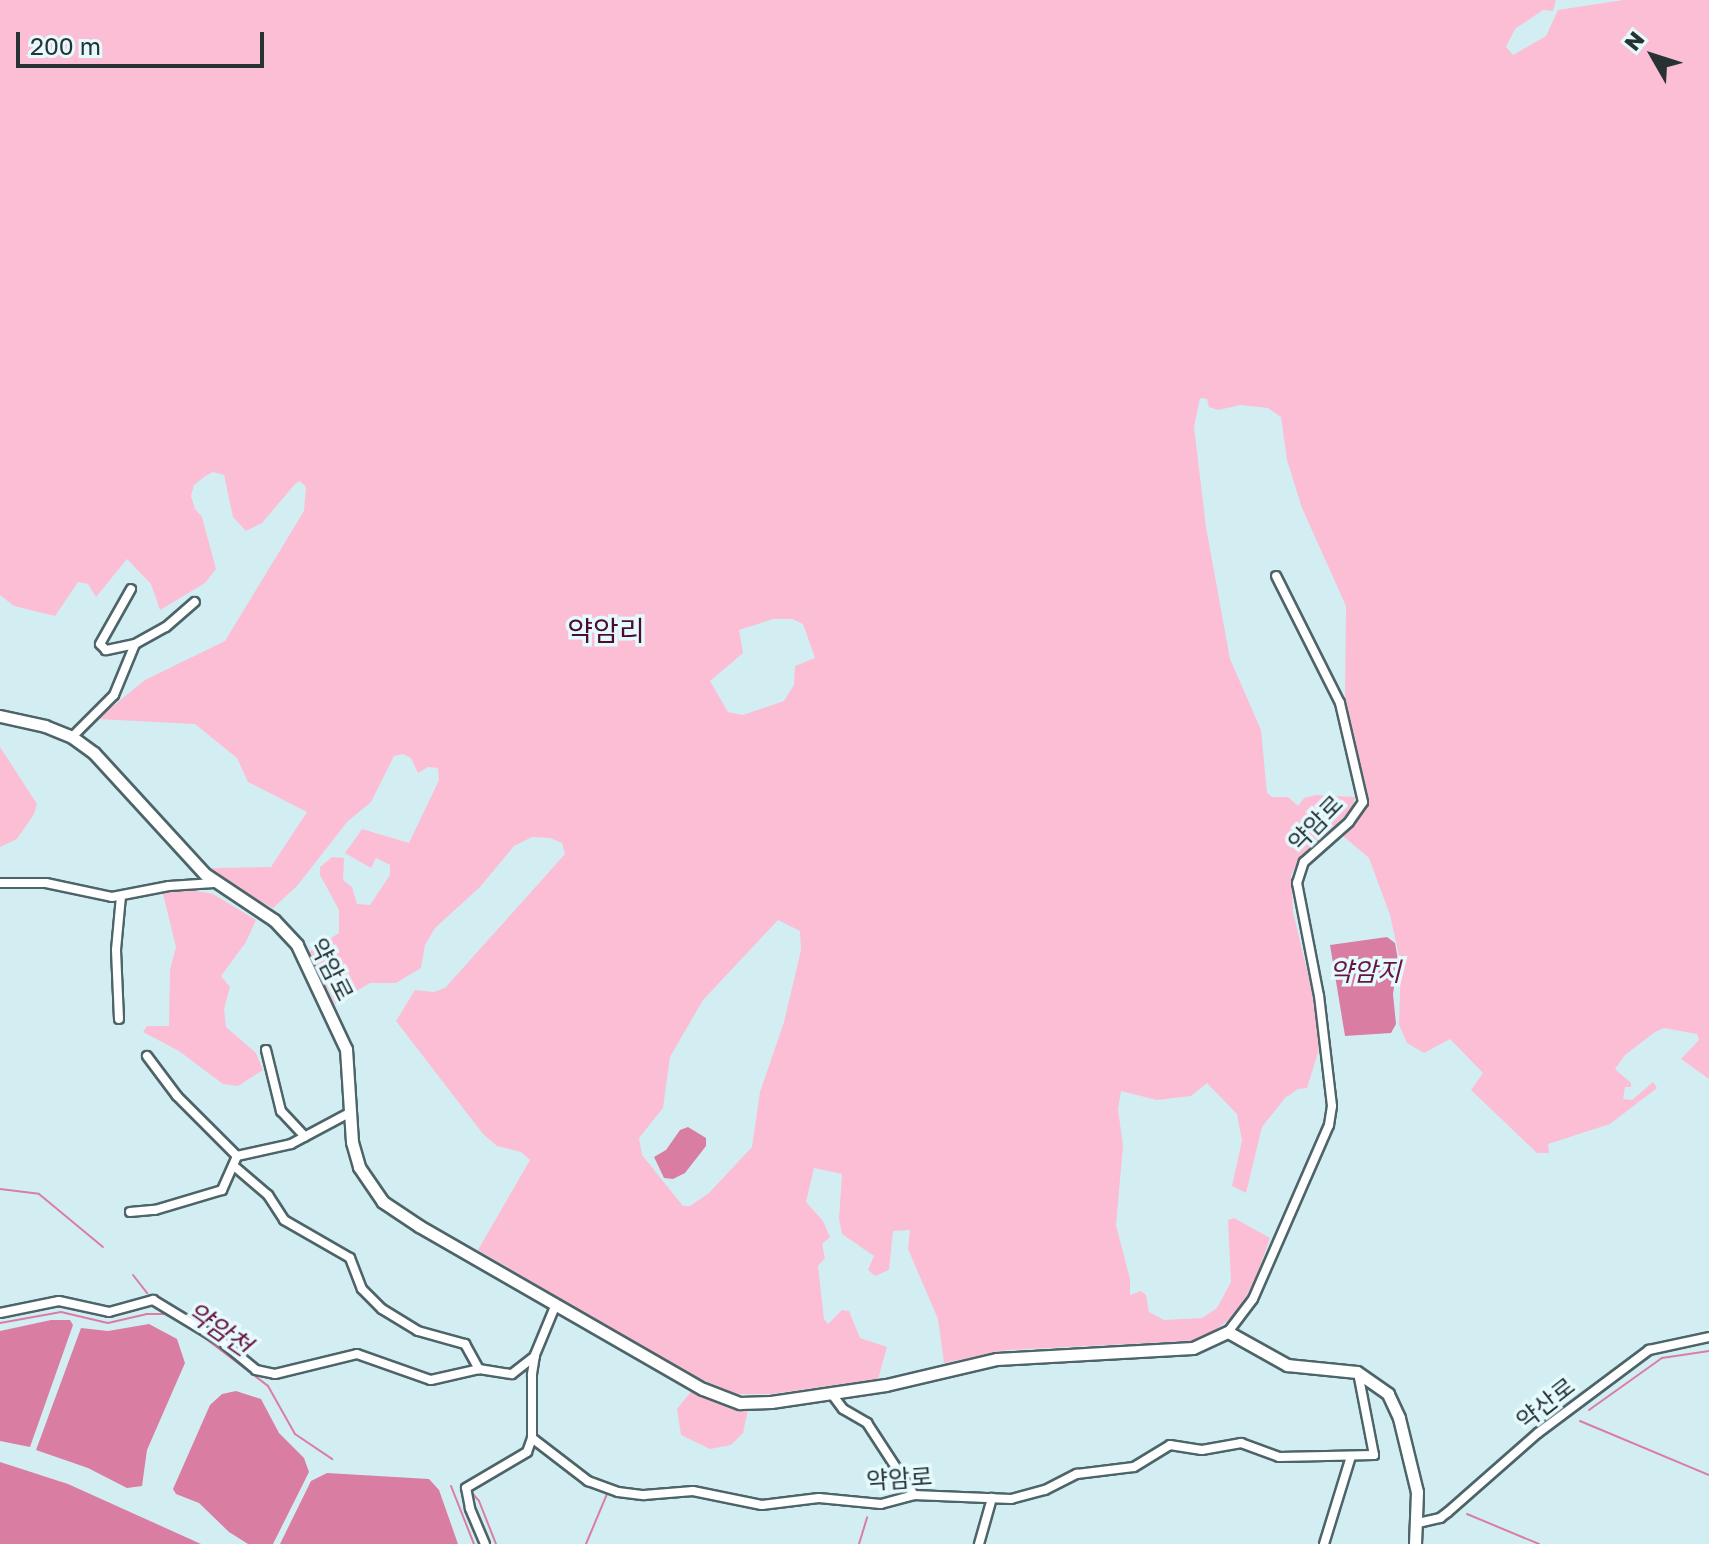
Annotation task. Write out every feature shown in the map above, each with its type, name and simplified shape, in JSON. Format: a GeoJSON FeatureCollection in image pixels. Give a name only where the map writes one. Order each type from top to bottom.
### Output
{"type":"FeatureCollection","features":[{"type":"Feature","properties":{"kind":"street","name":"약암로"},"geometry":{"type":"LineString","coordinates":[[0,716],[45,726],[72,737],[114,772],[214,883],[274,920],[303,955],[346,1049],[352,1142],[359,1167],[383,1202],[419,1226],[726,1399],[761,1403],[886,1385],[997,1359],[1193,1348],[1228,1332],[1253,1299],[1329,1125],[1332,1106],[1319,996],[1297,883],[1304,862],[1349,822],[1363,802],[1340,703],[1276,576]]}},
{"type":"Feature","properties":{"kind":"street"},"geometry":{"type":"LineString","coordinates":[[131,589],[100,644],[106,650],[135,644],[166,627],[195,602]]}},
{"type":"Feature","properties":{"kind":"street"},"geometry":{"type":"LineString","coordinates":[[72,737],[111,700],[135,644]]}},
{"type":"Feature","properties":{"kind":"street"},"geometry":{"type":"LineString","coordinates":[[0,883],[46,883],[121,896],[169,886],[214,883]]}},
{"type":"Feature","properties":{"kind":"street"},"geometry":{"type":"LineString","coordinates":[[119,1019],[116,950],[121,896]]}},
{"type":"Feature","properties":{"kind":"street"},"geometry":{"type":"LineString","coordinates":[[266,1050],[272,1086],[281,1111],[305,1137]]}},
{"type":"Feature","properties":{"kind":"street"},"geometry":{"type":"LineString","coordinates":[[147,1056],[177,1096],[237,1156]]}},
{"type":"Feature","properties":{"kind":"street"},"geometry":{"type":"LineString","coordinates":[[237,1156],[291,1144],[352,1111]]}},
{"type":"Feature","properties":{"kind":"street"},"geometry":{"type":"LineString","coordinates":[[130,1212],[155,1210],[222,1190],[237,1156]]}},
{"type":"Feature","properties":{"kind":"street"},"geometry":{"type":"LineString","coordinates":[[234,1166],[268,1195],[284,1220],[350,1258],[362,1289],[382,1309],[418,1331],[465,1344],[479,1369]]}},
{"type":"Feature","properties":{"kind":"street"},"geometry":{"type":"LineString","coordinates":[[0,1313],[59,1301],[109,1312],[153,1300],[221,1341],[256,1370],[275,1374],[357,1354],[431,1380],[479,1369],[512,1374],[535,1355]]}},
{"type":"Feature","properties":{"kind":"street"},"geometry":{"type":"LineString","coordinates":[[485,1544],[470,1508],[466,1488],[527,1452],[532,1438],[530,1402],[535,1355],[556,1304]]}},
{"type":"Feature","properties":{"kind":"street"},"geometry":{"type":"LineString","coordinates":[[1228,1332],[1287,1365],[1357,1372],[1379,1384],[1395,1406],[1414,1476],[1418,1523],[1415,1544]]}},
{"type":"Feature","properties":{"kind":"street","name":"약산로"},"geometry":{"type":"LineString","coordinates":[[1418,1523],[1440,1518],[1448,1512],[1538,1433],[1642,1354],[1656,1347],[1709,1337]]}},
{"type":"Feature","properties":{"kind":"street"},"geometry":{"type":"LineString","coordinates":[[1324,1544],[1351,1456],[1374,1455],[1357,1372]]}},
{"type":"Feature","properties":{"kind":"street"},"geometry":{"type":"LineString","coordinates":[[831,1393],[843,1409],[867,1423],[914,1495]]}},
{"type":"Feature","properties":{"kind":"street","name":"약암로"},"geometry":{"type":"LineString","coordinates":[[532,1438],[578,1475],[604,1488],[629,1494],[693,1491],[762,1505],[819,1498],[881,1504],[914,1495],[1023,1498],[1077,1474],[1134,1467],[1170,1445],[1202,1450],[1241,1443],[1279,1457],[1351,1456]]}},
{"type":"Feature","properties":{"kind":"street"},"geometry":{"type":"LineString","coordinates":[[979,1544],[992,1498]]}},
{"type":"Feature","properties":{"kind":"shaded area"},"geometry":{"type":"Polygon","coordinates":[[[0,0],[1556,0],[1553,11],[1543,10],[1515,29],[1506,47],[1513,55],[1546,36],[1558,10],[1623,0],[1709,0],[1709,1079],[1681,1059],[1699,1040],[1697,1034],[1664,1028],[1625,1055],[1615,1069],[1631,1083],[1631,1087],[1625,1087],[1623,1099],[1632,1100],[1653,1082],[1657,1088],[1610,1124],[1548,1144],[1549,1153],[1537,1153],[1471,1090],[1483,1073],[1450,1039],[1424,1053],[1407,1043],[1399,1025],[1401,965],[1390,915],[1369,858],[1343,836],[1368,805],[1345,697],[1346,606],[1302,508],[1287,460],[1281,417],[1268,408],[1241,405],[1218,410],[1209,407],[1207,399],[1200,398],[1194,427],[1206,527],[1230,659],[1261,730],[1267,793],[1272,797],[1288,797],[1298,806],[1304,798],[1316,795],[1355,797],[1352,809],[1298,861],[1291,875],[1293,912],[1311,987],[1320,1046],[1307,1088],[1298,1089],[1285,1098],[1262,1127],[1246,1193],[1232,1186],[1242,1141],[1237,1114],[1207,1083],[1191,1096],[1157,1100],[1121,1091],[1118,1109],[1123,1146],[1116,1225],[1130,1279],[1130,1295],[1141,1291],[1146,1295],[1149,1312],[1164,1320],[1202,1318],[1217,1308],[1231,1282],[1228,1220],[1234,1218],[1270,1238],[1256,1278],[1237,1313],[1213,1332],[1191,1341],[1006,1350],[944,1363],[938,1319],[908,1249],[910,1230],[893,1231],[889,1270],[875,1276],[868,1270],[874,1256],[842,1234],[839,1219],[842,1174],[814,1168],[806,1202],[823,1221],[830,1237],[822,1244],[825,1258],[818,1266],[824,1319],[828,1324],[842,1310],[849,1311],[860,1338],[887,1347],[878,1379],[771,1394],[734,1394],[682,1370],[478,1250],[530,1160],[521,1152],[497,1146],[483,1134],[396,1021],[415,990],[434,992],[445,988],[565,854],[562,843],[550,838],[532,837],[514,846],[480,887],[435,928],[425,945],[421,968],[396,983],[370,983],[335,1004],[309,952],[339,933],[339,910],[320,875],[320,867],[332,857],[344,858],[343,880],[352,887],[357,904],[370,905],[390,875],[390,865],[376,858],[371,868],[345,853],[362,829],[409,843],[439,780],[438,768],[428,767],[418,773],[411,758],[403,754],[394,756],[371,802],[347,822],[297,886],[273,908],[221,880],[212,868],[271,867],[307,812],[248,782],[237,758],[195,724],[97,719],[145,680],[225,641],[304,511],[306,487],[300,481],[295,484],[262,523],[246,531],[233,517],[224,475],[213,472],[194,485],[191,496],[195,509],[202,517],[216,569],[205,583],[160,610],[151,584],[127,559],[96,597],[88,584],[78,582],[55,616],[14,606],[0,595],[0,0]],[[773,619],[739,630],[743,653],[710,681],[728,712],[743,715],[784,701],[794,685],[795,666],[815,658],[803,624],[792,619],[773,619]],[[778,920],[703,1000],[670,1057],[663,1108],[639,1138],[642,1155],[683,1206],[690,1206],[709,1193],[752,1147],[760,1092],[784,1022],[801,950],[800,931],[778,920]]]}},
{"type":"Feature","properties":{"kind":"shaded area"},"geometry":{"type":"Polygon","coordinates":[[[0,747],[37,804],[17,839],[0,847],[0,747]]]}},
{"type":"Feature","properties":{"kind":"shaded area"},"geometry":{"type":"Polygon","coordinates":[[[187,889],[213,894],[256,920],[246,942],[221,976],[230,987],[224,1009],[226,1027],[256,1053],[263,1070],[238,1086],[223,1084],[179,1051],[143,1032],[147,1026],[169,1026],[170,970],[176,947],[163,894],[187,889]]]}},
{"type":"Feature","properties":{"kind":"shaded area"},"geometry":{"type":"Polygon","coordinates":[[[693,1389],[748,1410],[743,1433],[731,1445],[710,1449],[681,1435],[677,1409],[693,1389]]]}},
{"type":"Feature","properties":{"kind":"water","name":"약암지"},"geometry":{"type":"Polygon","coordinates":[[[1387,937],[1395,943],[1398,960],[1393,994],[1396,1024],[1391,1033],[1345,1036],[1330,945],[1387,937]]]}},
{"type":"Feature","properties":{"kind":"water"},"geometry":{"type":"Polygon","coordinates":[[[688,1127],[706,1138],[706,1146],[685,1173],[673,1179],[664,1178],[654,1157],[666,1150],[680,1130],[688,1127]]]}},
{"type":"Feature","properties":{"kind":"water"},"geometry":{"type":"Polygon","coordinates":[[[51,1320],[70,1320],[73,1325],[30,1447],[0,1441],[0,1331],[51,1320]]]}},
{"type":"Feature","properties":{"kind":"water"},"geometry":{"type":"Polygon","coordinates":[[[149,1324],[177,1339],[185,1363],[147,1450],[142,1486],[127,1488],[88,1468],[36,1450],[81,1328],[108,1331],[149,1324]]]}},
{"type":"Feature","properties":{"kind":"water"},"geometry":{"type":"Polygon","coordinates":[[[236,1391],[261,1399],[279,1433],[304,1458],[309,1472],[273,1544],[248,1544],[229,1532],[199,1503],[176,1494],[173,1489],[210,1405],[222,1394],[236,1391]]]}},
{"type":"Feature","properties":{"kind":"water"},"geometry":{"type":"Polygon","coordinates":[[[0,1462],[68,1484],[201,1544],[0,1544],[0,1462]]]}},
{"type":"Feature","properties":{"kind":"water"},"geometry":{"type":"Polygon","coordinates":[[[327,1473],[429,1479],[439,1490],[458,1544],[280,1544],[311,1481],[327,1473]]]}},
{"type":"Feature","properties":{"kind":"waterway"},"geometry":{"type":"LineString","coordinates":[[0,1189],[39,1194],[103,1247]]}},
{"type":"Feature","properties":{"kind":"waterway"},"geometry":{"type":"LineString","coordinates":[[133,1275],[147,1293]]}},
{"type":"Feature","properties":{"kind":"waterway","name":"약암천"},"geometry":{"type":"LineString","coordinates":[[0,1323],[61,1312],[108,1323],[146,1314],[165,1314],[189,1326],[268,1386],[295,1434],[332,1459]]}},
{"type":"Feature","properties":{"kind":"waterway"},"geometry":{"type":"LineString","coordinates":[[1589,1410],[1662,1358],[1709,1351]]}},
{"type":"Feature","properties":{"kind":"waterway"},"geometry":{"type":"LineString","coordinates":[[1580,1421],[1709,1475]]}},
{"type":"Feature","properties":{"kind":"waterway","name":"약암천"},"geometry":{"type":"LineString","coordinates":[[451,1486],[474,1544]]}},
{"type":"Feature","properties":{"kind":"waterway"},"geometry":{"type":"LineString","coordinates":[[471,1492],[479,1501],[496,1544]]}},
{"type":"Feature","properties":{"kind":"waterway"},"geometry":{"type":"LineString","coordinates":[[586,1544],[607,1494]]}},
{"type":"Feature","properties":{"kind":"waterway"},"geometry":{"type":"LineString","coordinates":[[1467,1514],[1539,1544]]}},
{"type":"Feature","properties":{"kind":"waterway"},"geometry":{"type":"LineString","coordinates":[[859,1544],[867,1517]]}},
{"type":"Feature","properties":{"kind":"district","name":"약암리"},"geometry":{"type":"Point","coordinates":[606,631]}}]}
